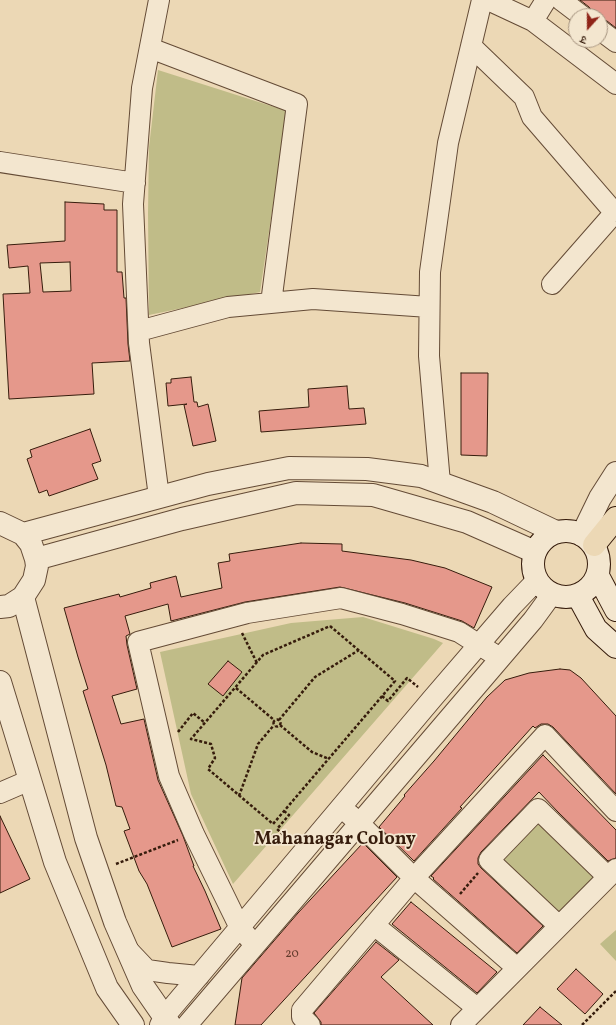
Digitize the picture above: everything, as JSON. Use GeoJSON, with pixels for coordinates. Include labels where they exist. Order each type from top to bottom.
{"type":"FeatureCollection","features":[{"type":"Feature","properties":{"kind":"main road"},"geometry":{"type":"LineString","coordinates":[[588,540],[614,520]]}},
{"type":"Feature","properties":{"kind":"street"},"geometry":{"type":"LineString","coordinates":[[159,0],[142,88],[133,204],[139,332],[159,497]]}},
{"type":"Feature","properties":{"kind":"street"},"geometry":{"type":"LineString","coordinates":[[440,483],[428,356],[430,272],[448,143],[482,0]]}},
{"type":"Feature","properties":{"kind":"street"},"geometry":{"type":"LineString","coordinates":[[488,0],[533,22],[616,84]]}},
{"type":"Feature","properties":{"kind":"street"},"geometry":{"type":"LineString","coordinates":[[533,22],[546,0]]}},
{"type":"Feature","properties":{"kind":"street"},"geometry":{"type":"LineString","coordinates":[[561,0],[572,8]]}},
{"type":"Feature","properties":{"kind":"street"},"geometry":{"type":"LineString","coordinates":[[471,46],[524,98],[532,117],[615,212],[552,284]]}},
{"type":"Feature","properties":{"kind":"street"},"geometry":{"type":"LineString","coordinates":[[150,48],[297,104],[271,303]]}},
{"type":"Feature","properties":{"kind":"street"},"geometry":{"type":"LineString","coordinates":[[0,162],[135,183]]}},
{"type":"Feature","properties":{"kind":"street"},"geometry":{"type":"LineString","coordinates":[[139,332],[228,307],[313,299],[429,307]]}},
{"type":"Feature","properties":{"kind":"street"},"geometry":{"type":"LineString","coordinates":[[23,534],[208,484],[289,468],[367,469],[421,476],[493,502],[556,532]]}},
{"type":"Feature","properties":{"kind":"street"},"geometry":{"type":"LineString","coordinates":[[588,540],[600,498],[616,473]]}},
{"type":"Feature","properties":{"kind":"street"},"geometry":{"type":"LineString","coordinates":[[36,559],[182,519],[296,493],[373,495],[467,522],[535,552]]}},
{"type":"Feature","properties":{"kind":"street"},"geometry":{"type":"LineString","coordinates":[[0,522],[23,534],[31,544],[37,566],[34,580],[23,597],[9,606],[0,607]]}},
{"type":"Feature","properties":{"kind":"street"},"geometry":{"type":"LineString","coordinates":[[569,531],[588,540],[599,556],[600,566],[598,576],[594,584],[587,591],[578,596],[561,598],[544,587],[534,571],[533,561],[535,552],[540,543],[556,532],[569,531]]}},
{"type":"Feature","properties":{"kind":"street"},"geometry":{"type":"LineString","coordinates":[[598,576],[616,610]]}},
{"type":"Feature","properties":{"kind":"street"},"geometry":{"type":"LineString","coordinates":[[23,597],[86,838],[115,922],[143,986],[165,1022],[199,976],[512,606],[544,587]]}},
{"type":"Feature","properties":{"kind":"street"},"geometry":{"type":"LineString","coordinates":[[187,1025],[533,620],[544,587]]}},
{"type":"Feature","properties":{"kind":"street"},"geometry":{"type":"LineString","coordinates":[[578,596],[596,629],[616,647]]}},
{"type":"Feature","properties":{"kind":"street"},"geometry":{"type":"LineString","coordinates":[[255,945],[240,928],[194,834],[168,776],[138,642],[247,613],[341,598],[402,614],[459,632],[500,658]]}},
{"type":"Feature","properties":{"kind":"street"},"geometry":{"type":"LineString","coordinates":[[0,682],[55,862],[107,988],[133,1025]]}},
{"type":"Feature","properties":{"kind":"street"},"geometry":{"type":"LineString","coordinates":[[310,1025],[302,1017],[302,1010],[414,878],[545,735],[616,811]]}},
{"type":"Feature","properties":{"kind":"street"},"geometry":{"type":"LineString","coordinates":[[0,793],[30,780]]}},
{"type":"Feature","properties":{"kind":"street"},"geometry":{"type":"LineString","coordinates":[[341,808],[359,823],[414,878],[517,968]]}},
{"type":"Feature","properties":{"kind":"street"},"geometry":{"type":"LineString","coordinates":[[461,1025],[612,873],[538,809],[489,860],[559,926]]}},
{"type":"Feature","properties":{"kind":"street"},"geometry":{"type":"LineString","coordinates":[[374,925],[477,1008]]}},
{"type":"Feature","properties":{"kind":"street"},"geometry":{"type":"LineString","coordinates":[[127,948],[147,970],[199,976]]}},
{"type":"Feature","properties":{"kind":"street"},"geometry":{"type":"LineString","coordinates":[[204,1025],[205,1016],[220,985]]}},
{"type":"Feature","properties":{"kind":"path"},"geometry":{"type":"LineString","coordinates":[[330,626],[359,650],[395,681],[273,824],[208,769],[216,758],[211,744],[191,740],[263,655],[330,626]]}},
{"type":"Feature","properties":{"kind":"path"},"geometry":{"type":"LineString","coordinates":[[239,627],[257,663]]}},
{"type":"Feature","properties":{"kind":"path"},"geometry":{"type":"LineString","coordinates":[[279,720],[315,677],[359,650]]}},
{"type":"Feature","properties":{"kind":"path"},"geometry":{"type":"LineString","coordinates":[[382,696],[388,700],[407,678]]}},
{"type":"Feature","properties":{"kind":"path"},"geometry":{"type":"LineString","coordinates":[[236,688],[274,720],[279,720]]}},
{"type":"Feature","properties":{"kind":"path"},"geometry":{"type":"LineString","coordinates":[[193,713],[205,723]]}},
{"type":"Feature","properties":{"kind":"path"},"geometry":{"type":"LineString","coordinates":[[239,796],[258,744],[274,725],[274,720]]}},
{"type":"Feature","properties":{"kind":"path"},"geometry":{"type":"LineString","coordinates":[[279,720],[280,725],[312,752],[329,758]]}},
{"type":"Feature","properties":{"kind":"path"},"geometry":{"type":"LineString","coordinates":[[274,725],[280,725]]}},
{"type":"Feature","properties":{"kind":"path"},"geometry":{"type":"LineString","coordinates":[[277,829],[289,815],[284,811]]}},
{"type":"Feature","properties":{"kind":"path"},"geometry":{"type":"LineString","coordinates":[[98,871],[194,834]]}},
{"type":"Feature","properties":{"kind":"path"},"geometry":{"type":"LineString","coordinates":[[448,908],[489,860]]}},
{"type":"Feature","properties":{"kind":"path"},"geometry":{"type":"LineString","coordinates":[[582,1025],[616,991]]}},
{"type":"Feature","properties":{"kind":"shaded area"},"geometry":{"type":"Polygon","coordinates":[[[158,70],[287,111],[260,292],[149,315],[149,147],[158,70]]]}},
{"type":"Feature","properties":{"kind":"shaded area"},"geometry":{"type":"Polygon","coordinates":[[[363,617],[443,643],[233,884],[191,794],[160,652],[291,623],[363,617]]]}},
{"type":"Feature","properties":{"kind":"shaded area"},"geometry":{"type":"Polygon","coordinates":[[[539,814],[599,872],[555,918],[495,859],[539,814]]]}},
{"type":"Feature","properties":{"kind":"shaded area"},"geometry":{"type":"Polygon","coordinates":[[[616,930],[616,961],[600,944],[616,930]]]}},
{"type":"Feature","properties":{"kind":"building"},"geometry":{"type":"Polygon","coordinates":[[[580,0],[616,0],[616,28],[608,22],[608,8],[589,7],[580,0]]]}},
{"type":"Feature","properties":{"kind":"building"},"geometry":{"type":"Polygon","coordinates":[[[65,202],[104,204],[104,210],[117,210],[117,272],[122,272],[124,298],[126,298],[130,361],[92,363],[94,394],[9,399],[3,294],[30,293],[28,266],[9,268],[7,245],[65,241],[65,202]],[[70,262],[40,263],[43,292],[71,291],[70,262]]]}},
{"type":"Feature","properties":{"kind":"building"},"geometry":{"type":"Polygon","coordinates":[[[461,373],[488,373],[487,456],[461,455],[461,373]]]}},
{"type":"Feature","properties":{"kind":"building"},"geometry":{"type":"Polygon","coordinates":[[[191,377],[194,402],[197,402],[198,407],[208,404],[216,441],[193,446],[184,405],[187,404],[168,406],[166,383],[171,383],[171,379],[191,377]]]}},
{"type":"Feature","properties":{"kind":"building"},"geometry":{"type":"Polygon","coordinates":[[[347,386],[349,409],[364,408],[366,424],[261,432],[259,411],[309,407],[308,389],[347,386]]]}},
{"type":"Feature","properties":{"kind":"building"},"geometry":{"type":"Polygon","coordinates":[[[90,429],[101,461],[92,464],[98,479],[49,496],[47,490],[39,493],[27,459],[32,457],[30,450],[90,429]]]}},
{"type":"Feature","properties":{"kind":"building"},"geometry":{"type":"Polygon","coordinates":[[[301,543],[342,544],[342,551],[411,560],[445,568],[492,587],[474,628],[462,621],[405,603],[340,587],[245,602],[171,621],[168,604],[125,616],[130,634],[126,636],[127,645],[137,689],[112,696],[121,724],[144,719],[158,780],[183,836],[193,866],[221,929],[172,947],[147,884],[139,871],[124,831],[130,829],[122,807],[116,806],[106,765],[83,691],[88,689],[64,608],[119,594],[120,597],[151,588],[150,583],[176,576],[181,597],[222,588],[218,563],[230,561],[229,554],[301,543]]]}},
{"type":"Feature","properties":{"kind":"building"},"geometry":{"type":"Polygon","coordinates":[[[228,661],[242,672],[223,696],[208,684],[228,661]]]}},
{"type":"Feature","properties":{"kind":"building"},"geometry":{"type":"Polygon","coordinates":[[[560,669],[570,670],[581,678],[616,716],[616,794],[553,727],[548,724],[541,724],[535,728],[533,726],[460,807],[462,808],[414,861],[379,827],[405,796],[404,795],[487,697],[505,680],[529,673],[560,669]]]}},
{"type":"Feature","properties":{"kind":"building"},"geometry":{"type":"Polygon","coordinates":[[[543,755],[616,830],[616,858],[608,861],[539,792],[481,852],[478,858],[478,864],[481,868],[543,926],[517,953],[431,876],[543,755]]]}},
{"type":"Feature","properties":{"kind":"building"},"geometry":{"type":"Polygon","coordinates":[[[0,816],[30,879],[0,893],[0,816]]]}},
{"type":"Feature","properties":{"kind":"building"},"geometry":{"type":"Polygon","coordinates":[[[362,844],[365,845],[397,877],[261,1025],[235,1025],[242,978],[298,913],[362,844]]]}},
{"type":"Feature","properties":{"kind":"building"},"geometry":{"type":"Polygon","coordinates":[[[411,902],[497,972],[477,993],[392,924],[411,902]]]}},
{"type":"Feature","properties":{"kind":"building"},"geometry":{"type":"Polygon","coordinates":[[[376,942],[399,960],[381,977],[433,1025],[321,1025],[321,1022],[314,1013],[376,942]]]}},
{"type":"Feature","properties":{"kind":"building"},"geometry":{"type":"Polygon","coordinates":[[[576,969],[603,994],[585,1014],[557,989],[576,969]]]}},
{"type":"Feature","properties":{"kind":"building"},"geometry":{"type":"Polygon","coordinates":[[[540,1007],[562,1025],[523,1025],[540,1007]]]}},
{"type":"Feature","properties":{"kind":"district","name":"Mahanagar Colony"},"geometry":{"type":"Point","coordinates":[335,841]}}]}
